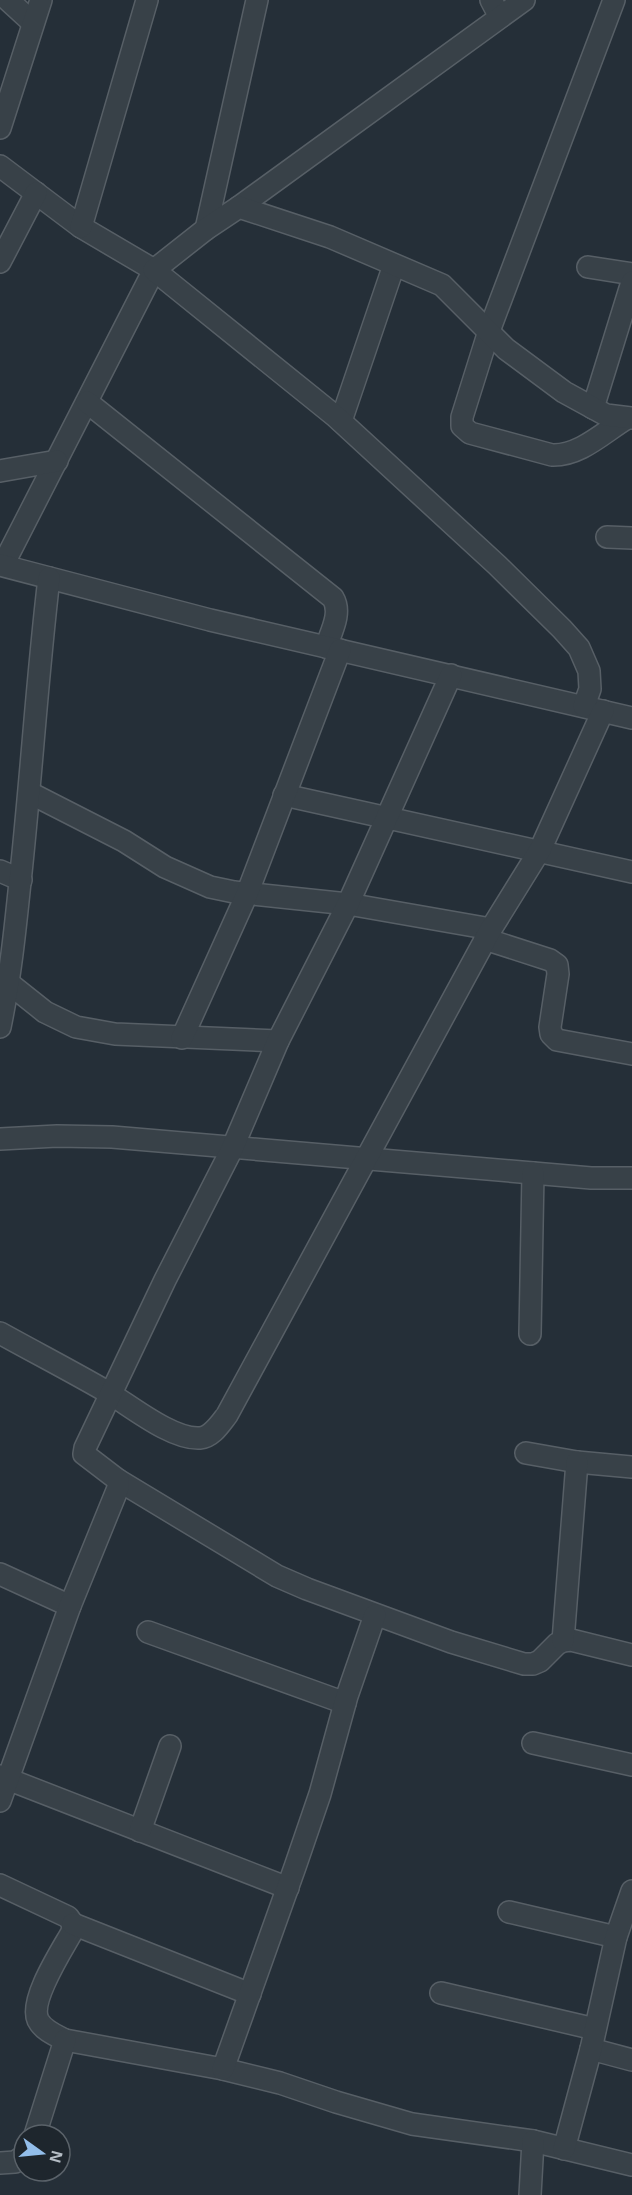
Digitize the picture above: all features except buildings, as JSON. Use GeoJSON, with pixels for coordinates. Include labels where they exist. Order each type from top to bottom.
{"type":"FeatureCollection","features":[{"type":"Feature","properties":{"kind":"street"},"geometry":{"type":"LineString","coordinates":[[8,0],[33,23]]}},
{"type":"Feature","properties":{"kind":"street"},"geometry":{"type":"LineString","coordinates":[[0,128],[41,0]]}},
{"type":"Feature","properties":{"kind":"street"},"geometry":{"type":"LineString","coordinates":[[81,227],[147,0]]}},
{"type":"Feature","properties":{"kind":"street"},"geometry":{"type":"LineString","coordinates":[[206,229],[258,0]]}},
{"type":"Feature","properties":{"kind":"street"},"geometry":{"type":"LineString","coordinates":[[524,0],[496,9],[154,270],[2,565],[210,621],[632,718]]}},
{"type":"Feature","properties":{"kind":"street"},"geometry":{"type":"LineString","coordinates":[[614,0],[489,331],[462,417],[462,426],[470,433],[552,455],[564,455],[584,446],[629,418]]}},
{"type":"Feature","properties":{"kind":"street"},"geometry":{"type":"LineString","coordinates":[[0,165],[81,227],[154,270],[341,422],[497,565],[579,648],[588,671],[594,708],[540,850],[488,934],[227,1415],[217,1428],[207,1436],[199,1438],[185,1436],[169,1429],[0,1332]]}},
{"type":"Feature","properties":{"kind":"street"},"geometry":{"type":"LineString","coordinates":[[0,262],[36,193]]}},
{"type":"Feature","properties":{"kind":"street"},"geometry":{"type":"LineString","coordinates":[[239,207],[330,237],[442,285],[506,349],[564,392],[606,415],[629,418]]}},
{"type":"Feature","properties":{"kind":"street"},"geometry":{"type":"LineString","coordinates":[[341,422],[394,264]]}},
{"type":"Feature","properties":{"kind":"street"},"geometry":{"type":"LineString","coordinates":[[588,267],[632,274]]}},
{"type":"Feature","properties":{"kind":"street"},"geometry":{"type":"LineString","coordinates":[[593,408],[632,282]]}},
{"type":"Feature","properties":{"kind":"street"},"geometry":{"type":"LineString","coordinates":[[87,402],[333,598],[337,605],[333,649],[284,795],[247,894],[182,1038]]}},
{"type":"Feature","properties":{"kind":"street"},"geometry":{"type":"LineString","coordinates":[[0,471],[57,461]]}},
{"type":"Feature","properties":{"kind":"street"},"geometry":{"type":"LineString","coordinates":[[607,537],[632,538]]}},
{"type":"Feature","properties":{"kind":"street"},"geometry":{"type":"LineString","coordinates":[[0,1027],[21,880],[49,578]]}},
{"type":"Feature","properties":{"kind":"street"},"geometry":{"type":"LineString","coordinates":[[451,675],[348,904],[278,1041],[232,1149],[110,1394],[84,1454],[118,1479],[277,1576],[375,1615],[450,1642],[524,1664],[540,1662],[558,1644],[571,1640],[632,1655]]}},
{"type":"Feature","properties":{"kind":"street"},"geometry":{"type":"LineString","coordinates":[[30,793],[107,831],[186,878],[210,887],[247,894],[348,904],[488,934],[550,960],[557,965],[558,974],[550,1027],[551,1034],[557,1040],[632,1054]]}},
{"type":"Feature","properties":{"kind":"street"},"geometry":{"type":"LineString","coordinates":[[284,795],[632,872]]}},
{"type":"Feature","properties":{"kind":"street"},"geometry":{"type":"LineString","coordinates":[[0,871],[21,880]]}},
{"type":"Feature","properties":{"kind":"street"},"geometry":{"type":"LineString","coordinates":[[5,980],[45,1012],[76,1027],[115,1034],[278,1041]]}},
{"type":"Feature","properties":{"kind":"street"},"geometry":{"type":"LineString","coordinates":[[0,1139],[57,1136],[111,1137],[591,1178],[632,1178]]}},
{"type":"Feature","properties":{"kind":"street"},"geometry":{"type":"LineString","coordinates":[[530,1334],[533,1173]]}},
{"type":"Feature","properties":{"kind":"street"},"geometry":{"type":"LineString","coordinates":[[526,1453],[577,1462],[632,1467]]}},
{"type":"Feature","properties":{"kind":"street"},"geometry":{"type":"LineString","coordinates":[[563,1641],[577,1462]]}},
{"type":"Feature","properties":{"kind":"street"},"geometry":{"type":"LineString","coordinates":[[0,1801],[4,1778],[118,1488],[118,1479]]}},
{"type":"Feature","properties":{"kind":"street"},"geometry":{"type":"LineString","coordinates":[[0,1574],[70,1606]]}},
{"type":"Feature","properties":{"kind":"street"},"geometry":{"type":"LineString","coordinates":[[223,2069],[320,1794],[345,1703],[375,1615]]}},
{"type":"Feature","properties":{"kind":"street"},"geometry":{"type":"LineString","coordinates":[[148,1632],[345,1703]]}},
{"type":"Feature","properties":{"kind":"street"},"geometry":{"type":"LineString","coordinates":[[533,1743],[632,1765]]}},
{"type":"Feature","properties":{"kind":"street"},"geometry":{"type":"LineString","coordinates":[[140,1831],[170,1746]]}},
{"type":"Feature","properties":{"kind":"street"},"geometry":{"type":"LineString","coordinates":[[4,1778],[288,1888]]}},
{"type":"Feature","properties":{"kind":"street"},"geometry":{"type":"LineString","coordinates":[[0,1886],[68,1917],[73,1924],[250,1994]]}},
{"type":"Feature","properties":{"kind":"street"},"geometry":{"type":"LineString","coordinates":[[564,2149],[620,1949],[632,1891]]}},
{"type":"Feature","properties":{"kind":"street"},"geometry":{"type":"LineString","coordinates":[[509,1912],[620,1949]]}},
{"type":"Feature","properties":{"kind":"street"},"geometry":{"type":"LineString","coordinates":[[73,1924],[72,1932],[40,1992],[36,2013],[46,2030],[64,2040],[223,2069],[280,2083],[412,2124],[533,2141],[632,2165]]}},
{"type":"Feature","properties":{"kind":"street"},"geometry":{"type":"LineString","coordinates":[[441,1994],[593,2039],[632,2060]]}},
{"type":"Feature","properties":{"kind":"street"},"geometry":{"type":"LineString","coordinates":[[39,2123],[64,2040]]}},
{"type":"Feature","properties":{"kind":"street"},"geometry":{"type":"LineString","coordinates":[[530,2195],[533,2141]]}}]}
